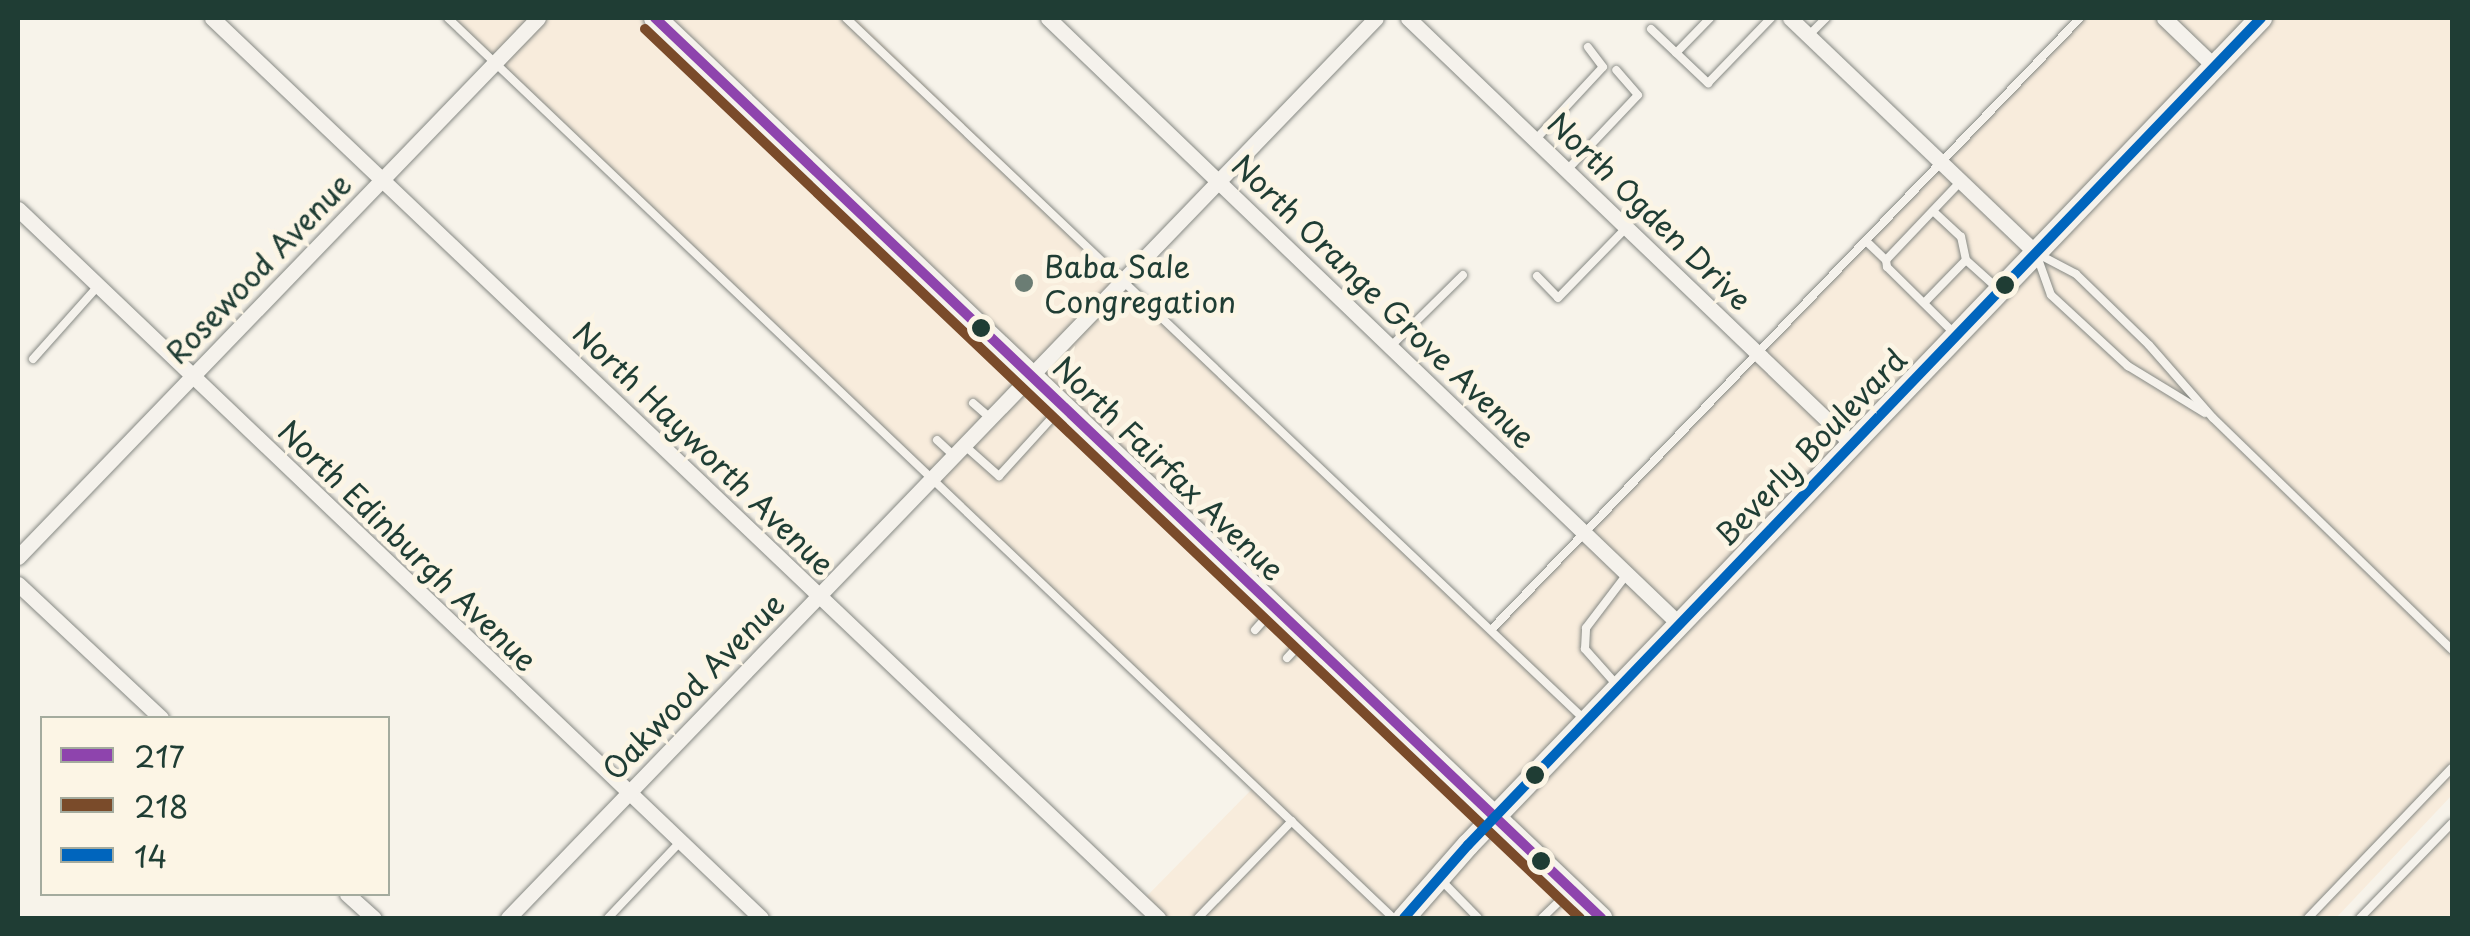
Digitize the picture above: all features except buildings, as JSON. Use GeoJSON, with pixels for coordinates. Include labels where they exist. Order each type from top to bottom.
{"type":"FeatureCollection","features":[{"type":"Feature","properties":{"kind":"main road","name":"North Fairfax Avenue"},"geometry":{"type":"LineString","coordinates":[[655,18],[1304,640],[1601,918]]}},
{"type":"Feature","properties":{"kind":"main road","name":"Beverly Boulevard"},"geometry":{"type":"LineString","coordinates":[[1404,918],[1495,817],[2261,18]]}},
{"type":"Feature","properties":{"kind":"street","name":"North Hayworth Avenue"},"geometry":{"type":"LineString","coordinates":[[212,18],[1158,918]]}},
{"type":"Feature","properties":{"kind":"street","name":"Rosewood Avenue"},"geometry":{"type":"LineString","coordinates":[[18,557],[538,18]]}},
{"type":"Feature","properties":{"kind":"street","name":"North Orange Grove Avenue"},"geometry":{"type":"LineString","coordinates":[[1048,18],[1587,532],[1680,626]]}},
{"type":"Feature","properties":{"kind":"street","name":"Oakwood Avenue"},"geometry":{"type":"LineString","coordinates":[[508,918],[1376,18]]}},
{"type":"Feature","properties":{"kind":"street","name":"North Ogden Drive"},"geometry":{"type":"LineString","coordinates":[[1408,18],[1854,445]]}},
{"type":"Feature","properties":{"kind":"street"},"geometry":{"type":"LineString","coordinates":[[1790,18],[2036,252]]}},
{"type":"Feature","properties":{"kind":"street"},"geometry":{"type":"LineString","coordinates":[[2164,18],[2214,66]]}},
{"type":"Feature","properties":{"kind":"street","name":"North Edinburgh Avenue"},"geometry":{"type":"LineString","coordinates":[[18,209],[627,794],[762,918]]}},
{"type":"Feature","properties":{"kind":"street"},"geometry":{"type":"LineString","coordinates":[[18,584],[159,716]]}},
{"type":"Feature","properties":{"kind":"street"},"geometry":{"type":"LineString","coordinates":[[349,896],[374,918]]}},
{"type":"Feature","properties":{"kind":"lane"},"geometry":{"type":"LineString","coordinates":[[448,18],[1393,918]]}},
{"type":"Feature","properties":{"kind":"lane"},"geometry":{"type":"LineString","coordinates":[[846,18],[1587,721]]}},
{"type":"Feature","properties":{"kind":"lane"},"geometry":{"type":"LineString","coordinates":[[1676,53],[1710,18]]}},
{"type":"Feature","properties":{"kind":"lane"},"geometry":{"type":"LineString","coordinates":[[1651,29],[1708,83],[1771,18]]}},
{"type":"Feature","properties":{"kind":"lane"},"geometry":{"type":"LineString","coordinates":[[1809,35],[1826,18]]}},
{"type":"Feature","properties":{"kind":"lane"},"geometry":{"type":"LineString","coordinates":[[1491,630],[2080,18]]}},
{"type":"Feature","properties":{"kind":"lane"},"geometry":{"type":"LineString","coordinates":[[1536,139],[1603,67],[1588,47]]}},
{"type":"Feature","properties":{"kind":"lane"},"geometry":{"type":"LineString","coordinates":[[1568,170],[1638,95],[1616,70]]}},
{"type":"Feature","properties":{"kind":"lane"},"geometry":{"type":"LineString","coordinates":[[1886,260],[1961,181]]}},
{"type":"Feature","properties":{"kind":"lane"},"geometry":{"type":"LineString","coordinates":[[1933,211],[1961,237],[1966,260],[2000,291]]}},
{"type":"Feature","properties":{"kind":"lane"},"geometry":{"type":"LineString","coordinates":[[1537,276],[1558,298],[1628,227]]}},
{"type":"Feature","properties":{"kind":"lane"},"geometry":{"type":"LineString","coordinates":[[1866,241],[1957,336]]}},
{"type":"Feature","properties":{"kind":"lane"},"geometry":{"type":"LineString","coordinates":[[2036,252],[2050,295],[2128,366],[2213,418]]}},
{"type":"Feature","properties":{"kind":"lane"},"geometry":{"type":"LineString","coordinates":[[2036,252],[2076,274],[2149,345],[2213,418],[2452,650]]}},
{"type":"Feature","properties":{"kind":"lane"},"geometry":{"type":"LineString","coordinates":[[1924,303],[1966,260]]}},
{"type":"Feature","properties":{"kind":"lane"},"geometry":{"type":"LineString","coordinates":[[1392,346],[1463,275]]}},
{"type":"Feature","properties":{"kind":"lane"},"geometry":{"type":"LineString","coordinates":[[33,358],[98,286]]}},
{"type":"Feature","properties":{"kind":"lane"},"geometry":{"type":"LineString","coordinates":[[973,403],[988,416]]}},
{"type":"Feature","properties":{"kind":"lane"},"geometry":{"type":"LineString","coordinates":[[937,440],[999,476],[1062,407]]}},
{"type":"Feature","properties":{"kind":"lane"},"geometry":{"type":"LineString","coordinates":[[1619,688],[1585,649],[1586,628],[1628,573]]}},
{"type":"Feature","properties":{"kind":"lane"},"geometry":{"type":"LineString","coordinates":[[1255,630],[1273,610]]}},
{"type":"Feature","properties":{"kind":"lane"},"geometry":{"type":"LineString","coordinates":[[1287,658],[1304,640]]}},
{"type":"Feature","properties":{"kind":"lane"},"geometry":{"type":"LineString","coordinates":[[2308,918],[2452,768]]}},
{"type":"Feature","properties":{"kind":"lane"},"geometry":{"type":"LineString","coordinates":[[1198,918],[1292,821]]}},
{"type":"Feature","properties":{"kind":"lane"},"geometry":{"type":"LineString","coordinates":[[2360,918],[2452,823]]}},
{"type":"Feature","properties":{"kind":"lane"},"geometry":{"type":"LineString","coordinates":[[608,918],[680,842]]}},
{"type":"Feature","properties":{"kind":"lane"},"geometry":{"type":"LineString","coordinates":[[1439,878],[1478,918]]}},
{"type":"Feature","properties":{"kind":"lane"},"geometry":{"type":"LineString","coordinates":[[1542,918],[1571,890]]}},
{"type":"Feature","properties":{"kind":"shaded area"},"geometry":{"type":"Polygon","coordinates":[[[445,18],[856,18],[1491,632],[2077,18],[2452,18],[2452,795],[2336,918],[1163,918],[1143,900],[1252,789],[445,18]]]}},
{"type":"Feature","properties":{"kind":"shaded area"},"geometry":{"type":"Polygon","coordinates":[[[2452,823],[2452,918],[2360,918],[2452,823]]]}},
{"type":"Feature","properties":{"kind":"transit line","name":"217"},"geometry":{"type":"LineString","coordinates":[[655,18],[1601,918]]}},
{"type":"Feature","properties":{"kind":"transit line","name":"14"},"geometry":{"type":"LineString","coordinates":[[1404,918],[1468,845],[2261,18]]}},
{"type":"Feature","properties":{"kind":"transit line","name":"218"},"geometry":{"type":"LineString","coordinates":[[645,29],[1580,918]]}},
{"type":"Feature","properties":{"kind":"place","name":"Baba Sale Congregation"},"geometry":{"type":"Point","coordinates":[1024,283]}}]}
